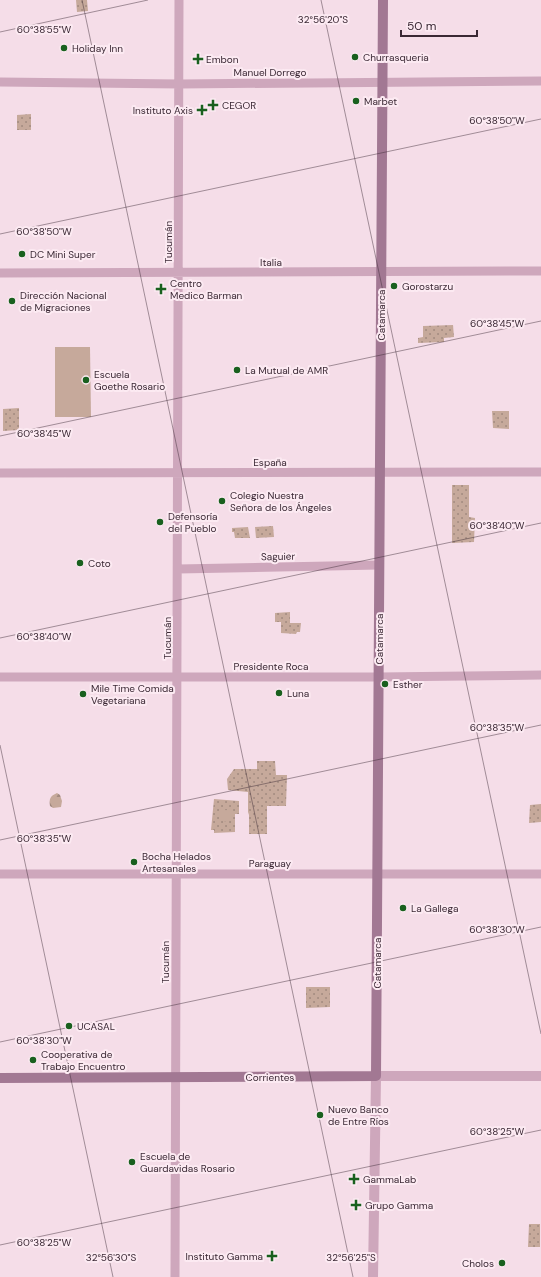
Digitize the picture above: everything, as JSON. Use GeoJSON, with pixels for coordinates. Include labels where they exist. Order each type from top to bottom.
{"type":"FeatureCollection","features":[{"type":"Feature","properties":{"kind":"main road","name":"Catamarca"},"geometry":{"type":"LineString","coordinates":[[376,1076],[383,0]]}},
{"type":"Feature","properties":{"kind":"main road","name":"Corrientes"},"geometry":{"type":"LineString","coordinates":[[0,1078],[376,1076]]}},
{"type":"Feature","properties":{"kind":"street","name":"Tucumán"},"geometry":{"type":"LineString","coordinates":[[175,1277],[180,84],[179,0]]}},
{"type":"Feature","properties":{"kind":"street","name":"Manuel Dorrego"},"geometry":{"type":"LineString","coordinates":[[0,82],[180,84],[541,81]]}},
{"type":"Feature","properties":{"kind":"street","name":"Italia"},"geometry":{"type":"LineString","coordinates":[[0,273],[381,273],[541,271]]}},
{"type":"Feature","properties":{"kind":"street","name":"España"},"geometry":{"type":"LineString","coordinates":[[0,473],[541,472]]}},
{"type":"Feature","properties":{"kind":"street","name":"Saguier"},"geometry":{"type":"LineString","coordinates":[[178,569],[379,565]]}},
{"type":"Feature","properties":{"kind":"street","name":"Presidente Roca"},"geometry":{"type":"LineString","coordinates":[[0,677],[379,677],[541,675]]}},
{"type":"Feature","properties":{"kind":"street","name":"Paraguay"},"geometry":{"type":"LineString","coordinates":[[0,874],[541,874]]}},
{"type":"Feature","properties":{"kind":"street","name":"Corrientes"},"geometry":{"type":"LineString","coordinates":[[376,1076],[541,1076]]}},
{"type":"Feature","properties":{"kind":"street","name":"Catamarca"},"geometry":{"type":"LineString","coordinates":[[373,1277],[376,1076]]}},
{"type":"Feature","properties":{"kind":"green space"},"geometry":{"type":"Polygon","coordinates":[[[76,0],[87,0],[88,11],[77,12],[76,0]]]}},
{"type":"Feature","properties":{"kind":"green space"},"geometry":{"type":"Polygon","coordinates":[[[31,114],[31,130],[17,130],[17,115],[31,114]]]}},
{"type":"Feature","properties":{"kind":"green space"},"geometry":{"type":"Polygon","coordinates":[[[453,325],[454,337],[444,338],[444,342],[418,343],[418,338],[423,337],[423,326],[453,325]]]}},
{"type":"Feature","properties":{"kind":"green space"},"geometry":{"type":"Polygon","coordinates":[[[55,347],[90,347],[91,417],[55,417],[55,347]]]}},
{"type":"Feature","properties":{"kind":"green space"},"geometry":{"type":"Polygon","coordinates":[[[19,408],[19,430],[3,431],[3,409],[19,408]]]}},
{"type":"Feature","properties":{"kind":"green space"},"geometry":{"type":"Polygon","coordinates":[[[492,411],[509,411],[509,429],[493,428],[492,411]]]}},
{"type":"Feature","properties":{"kind":"green space"},"geometry":{"type":"Polygon","coordinates":[[[452,485],[469,485],[469,517],[475,518],[474,542],[452,543],[452,485]]]}},
{"type":"Feature","properties":{"kind":"green space"},"geometry":{"type":"Polygon","coordinates":[[[273,526],[274,537],[256,538],[255,527],[273,526]]]}},
{"type":"Feature","properties":{"kind":"green space"},"geometry":{"type":"Polygon","coordinates":[[[248,527],[250,538],[235,538],[232,528],[248,527]]]}},
{"type":"Feature","properties":{"kind":"green space"},"geometry":{"type":"Polygon","coordinates":[[[290,612],[290,623],[301,623],[300,632],[297,632],[296,634],[281,633],[281,622],[275,622],[275,613],[290,612]]]}},
{"type":"Feature","properties":{"kind":"green space"},"geometry":{"type":"Polygon","coordinates":[[[257,761],[275,761],[276,775],[287,775],[286,806],[267,806],[267,834],[249,834],[248,792],[228,790],[227,779],[234,769],[257,769],[257,761]]]}},
{"type":"Feature","properties":{"kind":"green space"},"geometry":{"type":"Polygon","coordinates":[[[57,793],[60,795],[62,801],[61,807],[53,808],[50,806],[50,800],[53,795],[57,793]]]}},
{"type":"Feature","properties":{"kind":"green space"},"geometry":{"type":"Polygon","coordinates":[[[214,799],[239,801],[239,814],[235,814],[235,832],[214,833],[214,830],[211,830],[214,799]]]}},
{"type":"Feature","properties":{"kind":"green space"},"geometry":{"type":"Polygon","coordinates":[[[541,804],[541,822],[529,823],[530,805],[541,804]]]}},
{"type":"Feature","properties":{"kind":"green space"},"geometry":{"type":"Polygon","coordinates":[[[228,810],[231,811],[231,821],[224,822],[221,821],[220,814],[221,811],[228,810]]]}},
{"type":"Feature","properties":{"kind":"green space"},"geometry":{"type":"Polygon","coordinates":[[[306,987],[330,987],[330,1007],[306,1008],[306,987]]]}},
{"type":"Feature","properties":{"kind":"green space"},"geometry":{"type":"Polygon","coordinates":[[[529,1224],[540,1224],[540,1247],[528,1247],[529,1224]]]}},
{"type":"Feature","properties":{"kind":"place","name":"Holiday Inn"},"geometry":{"type":"Point","coordinates":[64,48]}},
{"type":"Feature","properties":{"kind":"place","name":"Churrasqueria"},"geometry":{"type":"Point","coordinates":[355,57]}},
{"type":"Feature","properties":{"kind":"place","name":"Embon"},"geometry":{"type":"Point","coordinates":[198,59]}},
{"type":"Feature","properties":{"kind":"place","name":"Marbet"},"geometry":{"type":"Point","coordinates":[356,101]}},
{"type":"Feature","properties":{"kind":"place","name":"CEGOR"},"geometry":{"type":"Point","coordinates":[213,105]}},
{"type":"Feature","properties":{"kind":"place","name":"Instituto Axis"},"geometry":{"type":"Point","coordinates":[202,110]}},
{"type":"Feature","properties":{"kind":"place","name":"DC Mini Super"},"geometry":{"type":"Point","coordinates":[22,254]}},
{"type":"Feature","properties":{"kind":"place","name":"Gorostarzu"},"geometry":{"type":"Point","coordinates":[394,286]}},
{"type":"Feature","properties":{"kind":"place","name":"Centro Medico Barman"},"geometry":{"type":"Point","coordinates":[161,289]}},
{"type":"Feature","properties":{"kind":"place","name":"Dirección Nacional de Migraciones"},"geometry":{"type":"Point","coordinates":[12,301]}},
{"type":"Feature","properties":{"kind":"place","name":"La Mutual de AMR"},"geometry":{"type":"Point","coordinates":[237,370]}},
{"type":"Feature","properties":{"kind":"place","name":"Escuela Goethe Rosario"},"geometry":{"type":"Point","coordinates":[86,380]}},
{"type":"Feature","properties":{"kind":"place","name":"Colegio Nuestra Señora de los Ángeles"},"geometry":{"type":"Point","coordinates":[222,501]}},
{"type":"Feature","properties":{"kind":"place","name":"Defensoría del Pueblo"},"geometry":{"type":"Point","coordinates":[160,522]}},
{"type":"Feature","properties":{"kind":"place","name":"Coto"},"geometry":{"type":"Point","coordinates":[80,563]}},
{"type":"Feature","properties":{"kind":"place","name":"Esther"},"geometry":{"type":"Point","coordinates":[385,684]}},
{"type":"Feature","properties":{"kind":"place","name":"Luna"},"geometry":{"type":"Point","coordinates":[279,693]}},
{"type":"Feature","properties":{"kind":"place","name":"Mile Time Comida Vegetariana"},"geometry":{"type":"Point","coordinates":[83,694]}},
{"type":"Feature","properties":{"kind":"place","name":"Bocha Helados Artesanales"},"geometry":{"type":"Point","coordinates":[134,862]}},
{"type":"Feature","properties":{"kind":"place","name":"La Gallega"},"geometry":{"type":"Point","coordinates":[403,908]}},
{"type":"Feature","properties":{"kind":"place","name":"UCASAL"},"geometry":{"type":"Point","coordinates":[69,1026]}},
{"type":"Feature","properties":{"kind":"place","name":"Cooperativa de Trabajo Encuentro"},"geometry":{"type":"Point","coordinates":[33,1060]}},
{"type":"Feature","properties":{"kind":"place","name":"Nuevo Banco de Entre Ríos"},"geometry":{"type":"Point","coordinates":[320,1115]}},
{"type":"Feature","properties":{"kind":"place","name":"Escuela de Guardavidas Rosario"},"geometry":{"type":"Point","coordinates":[132,1162]}},
{"type":"Feature","properties":{"kind":"place","name":"GammaLab"},"geometry":{"type":"Point","coordinates":[354,1179]}},
{"type":"Feature","properties":{"kind":"place","name":"Grupo Gamma"},"geometry":{"type":"Point","coordinates":[356,1205]}},
{"type":"Feature","properties":{"kind":"place","name":"Instituto Gamma"},"geometry":{"type":"Point","coordinates":[272,1256]}},
{"type":"Feature","properties":{"kind":"place","name":"Cholos"},"geometry":{"type":"Point","coordinates":[502,1263]}}]}
